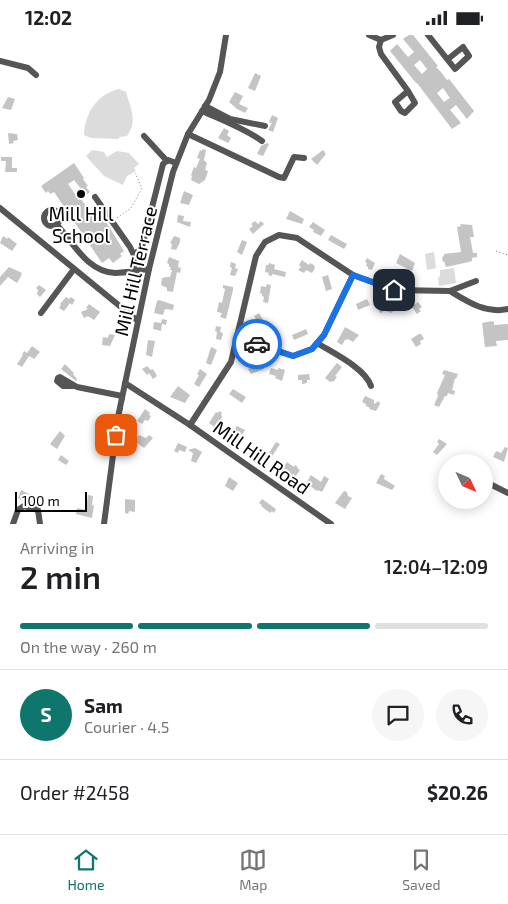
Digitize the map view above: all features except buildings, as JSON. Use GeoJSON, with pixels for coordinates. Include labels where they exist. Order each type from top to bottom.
{"type":"FeatureCollection","features":[{"type":"Feature","properties":{"kind":"street","name":"Mill Hill Terrace"},"geometry":{"type":"LineString","coordinates":[[104,524],[122,396],[149,269],[173,172],[188,134],[203,109],[220,72],[226,35]]}},
{"type":"Feature","properties":{"kind":"street"},"geometry":{"type":"LineString","coordinates":[[369,35],[381,40],[393,35]]}},
{"type":"Feature","properties":{"kind":"street"},"geometry":{"type":"LineString","coordinates":[[428,35],[448,59]]}},
{"type":"Feature","properties":{"kind":"street"},"geometry":{"type":"LineString","coordinates":[[381,40],[380,54],[408,91]]}},
{"type":"Feature","properties":{"kind":"street"},"geometry":{"type":"LineString","coordinates":[[0,61],[28,68],[36,75]]}},
{"type":"Feature","properties":{"kind":"street"},"geometry":{"type":"LineString","coordinates":[[203,109],[230,119],[265,126]]}},
{"type":"Feature","properties":{"kind":"street"},"geometry":{"type":"LineString","coordinates":[[203,109],[262,141]]}},
{"type":"Feature","properties":{"kind":"street"},"geometry":{"type":"LineString","coordinates":[[188,134],[279,177],[284,178],[294,157],[304,158]]}},
{"type":"Feature","properties":{"kind":"street"},"geometry":{"type":"LineString","coordinates":[[144,136],[167,161],[176,163]]}},
{"type":"Feature","properties":{"kind":"street"},"geometry":{"type":"LineString","coordinates":[[134,255],[142,247],[164,164],[167,161]]}},
{"type":"Feature","properties":{"kind":"street"},"geometry":{"type":"LineString","coordinates":[[95,197],[134,255],[134,270]]}},
{"type":"Feature","properties":{"kind":"street"},"geometry":{"type":"LineString","coordinates":[[0,209],[138,321]]}},
{"type":"Feature","properties":{"kind":"street"},"geometry":{"type":"LineString","coordinates":[[57,225],[92,265],[115,273],[149,269]]}},
{"type":"Feature","properties":{"kind":"street"},"geometry":{"type":"LineString","coordinates":[[190,425],[231,362],[256,257],[266,242],[279,235],[297,238],[353,275],[394,290],[450,291],[476,281]]}},
{"type":"Feature","properties":{"kind":"street"},"geometry":{"type":"LineString","coordinates":[[41,313],[74,269]]}},
{"type":"Feature","properties":{"kind":"street"},"geometry":{"type":"LineString","coordinates":[[238,338],[293,356],[312,349],[324,335],[353,275]]}},
{"type":"Feature","properties":{"kind":"street"},"geometry":{"type":"LineString","coordinates":[[450,291],[468,303],[488,310],[508,309]]}},
{"type":"Feature","properties":{"kind":"street"},"geometry":{"type":"LineString","coordinates":[[317,343],[359,370],[371,385]]}},
{"type":"Feature","properties":{"kind":"street","name":"Mill Hill Road"},"geometry":{"type":"LineString","coordinates":[[125,383],[190,425],[331,524]]}},
{"type":"Feature","properties":{"kind":"street"},"geometry":{"type":"LineString","coordinates":[[73,386],[122,396]]}},
{"type":"Feature","properties":{"kind":"street"},"geometry":{"type":"LineString","coordinates":[[493,486],[508,493]]}},
{"type":"Feature","properties":{"kind":"street"},"geometry":{"type":"LineString","coordinates":[[13,524],[18,510],[24,506],[38,510],[40,524]]}},
{"type":"Feature","properties":{"kind":"path"},"geometry":{"type":"LineString","coordinates":[[112,222],[130,208],[142,188],[135,173]]}},
{"type":"Feature","properties":{"kind":"path"},"geometry":{"type":"LineString","coordinates":[[496,251],[508,255]]}},
{"type":"Feature","properties":{"kind":"shaded area"},"geometry":{"type":"Polygon","coordinates":[[[119,89],[126,92],[133,115],[132,125],[127,136],[118,139],[91,138],[84,135],[87,119],[94,106],[104,95],[119,89]]]}},
{"type":"Feature","properties":{"kind":"shaded area"},"geometry":{"type":"Polygon","coordinates":[[[92,150],[104,152],[107,157],[117,151],[129,153],[139,164],[134,168],[136,171],[127,176],[123,185],[104,176],[86,156],[92,150]]]}},
{"type":"Feature","properties":{"kind":"shaded area"},"geometry":{"type":"Polygon","coordinates":[[[434,252],[436,268],[427,270],[425,254],[434,252]]]}},
{"type":"Feature","properties":{"kind":"shaded area"},"geometry":{"type":"Polygon","coordinates":[[[454,268],[456,283],[439,286],[440,270],[454,268]]]}},
{"type":"Feature","properties":{"kind":"way so far"},"geometry":{"type":"LineString","coordinates":[[116,435],[125,383],[190,425],[231,362],[238,338],[257,344]]}},
{"type":"Feature","properties":{"kind":"place","name":"Mill Hill School"},"geometry":{"type":"Point","coordinates":[81,194]}},
{"type":"Feature","properties":{"kind":"route"},"geometry":{"type":"LineString","coordinates":[[257,344],[293,356],[312,349],[324,335],[353,275],[394,290]]}}]}
